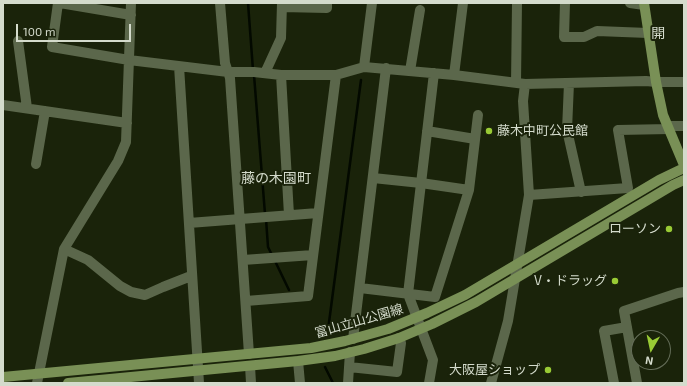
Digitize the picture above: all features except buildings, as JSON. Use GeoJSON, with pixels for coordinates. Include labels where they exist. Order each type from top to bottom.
{"type":"FeatureCollection","features":[{"type":"Feature","properties":{"kind":"main road"},"geometry":{"type":"LineString","coordinates":[[644,4],[656,82],[663,115],[684,165]]}},
{"type":"Feature","properties":{"kind":"main road","name":"富山立山公園線"},"geometry":{"type":"LineString","coordinates":[[3,377],[38,378],[198,359],[311,348],[354,339],[388,329],[417,318],[464,295],[659,180],[684,168]]}},
{"type":"Feature","properties":{"kind":"main road","name":"富山立山公園線"},"geometry":{"type":"LineString","coordinates":[[68,383],[298,361],[364,349],[400,338],[476,302],[673,185],[684,180]]}},
{"type":"Feature","properties":{"kind":"street"},"geometry":{"type":"LineString","coordinates":[[131,14],[59,3],[52,47],[129,60],[228,72],[282,75],[336,75],[364,67],[454,75],[521,84],[646,80],[656,82],[684,82]]}},
{"type":"Feature","properties":{"kind":"street"},"geometry":{"type":"LineString","coordinates":[[38,378],[64,249],[118,161],[126,142],[131,3]]}},
{"type":"Feature","properties":{"kind":"street"},"geometry":{"type":"LineString","coordinates":[[220,3],[226,63],[230,78],[249,354]]}},
{"type":"Feature","properties":{"kind":"street"},"geometry":{"type":"LineString","coordinates":[[265,73],[280,38],[282,5],[327,8],[327,3]]}},
{"type":"Feature","properties":{"kind":"street"},"geometry":{"type":"LineString","coordinates":[[364,67],[372,3]]}},
{"type":"Feature","properties":{"kind":"street"},"geometry":{"type":"LineString","coordinates":[[454,75],[463,3]]}},
{"type":"Feature","properties":{"kind":"street"},"geometry":{"type":"LineString","coordinates":[[491,383],[508,321],[529,195],[517,3]]}},
{"type":"Feature","properties":{"kind":"street"},"geometry":{"type":"LineString","coordinates":[[564,3],[564,37],[584,37],[597,31],[648,33]]}},
{"type":"Feature","properties":{"kind":"street"},"geometry":{"type":"LineString","coordinates":[[630,3],[644,4]]}},
{"type":"Feature","properties":{"kind":"street"},"geometry":{"type":"LineString","coordinates":[[410,71],[420,10]]}},
{"type":"Feature","properties":{"kind":"street"},"geometry":{"type":"LineString","coordinates":[[18,41],[27,108]]}},
{"type":"Feature","properties":{"kind":"street"},"geometry":{"type":"LineString","coordinates":[[179,66],[199,383]]}},
{"type":"Feature","properties":{"kind":"street"},"geometry":{"type":"LineString","coordinates":[[354,339],[386,68]]}},
{"type":"Feature","properties":{"kind":"street"},"geometry":{"type":"LineString","coordinates":[[429,383],[433,360],[408,294],[434,73]]}},
{"type":"Feature","properties":{"kind":"street"},"geometry":{"type":"LineString","coordinates":[[282,75],[289,215]]}},
{"type":"Feature","properties":{"kind":"street"},"geometry":{"type":"LineString","coordinates":[[246,301],[308,296],[336,75]]}},
{"type":"Feature","properties":{"kind":"street"},"geometry":{"type":"LineString","coordinates":[[569,83],[567,130],[581,192]]}},
{"type":"Feature","properties":{"kind":"street"},"geometry":{"type":"LineString","coordinates":[[3,104],[127,123]]}},
{"type":"Feature","properties":{"kind":"street"},"geometry":{"type":"LineString","coordinates":[[36,164],[45,111]]}},
{"type":"Feature","properties":{"kind":"street"},"geometry":{"type":"LineString","coordinates":[[360,288],[435,297],[469,190],[478,115]]}},
{"type":"Feature","properties":{"kind":"street"},"geometry":{"type":"LineString","coordinates":[[529,195],[628,188],[618,130],[684,126]]}},
{"type":"Feature","properties":{"kind":"street"},"geometry":{"type":"LineString","coordinates":[[428,131],[475,139]]}},
{"type":"Feature","properties":{"kind":"street"},"geometry":{"type":"LineString","coordinates":[[373,178],[469,190]]}},
{"type":"Feature","properties":{"kind":"street"},"geometry":{"type":"LineString","coordinates":[[188,223],[318,213]]}},
{"type":"Feature","properties":{"kind":"street"},"geometry":{"type":"LineString","coordinates":[[64,249],[88,260],[120,286],[131,292],[145,295],[192,276]]}},
{"type":"Feature","properties":{"kind":"street"},"geometry":{"type":"LineString","coordinates":[[243,260],[313,255]]}},
{"type":"Feature","properties":{"kind":"street"},"geometry":{"type":"LineString","coordinates":[[637,383],[624,311],[684,292]]}},
{"type":"Feature","properties":{"kind":"street"},"geometry":{"type":"LineString","coordinates":[[614,383],[604,331],[627,327]]}},
{"type":"Feature","properties":{"kind":"street"},"geometry":{"type":"LineString","coordinates":[[349,367],[397,372],[401,343],[400,338]]}},
{"type":"Feature","properties":{"kind":"street"},"geometry":{"type":"LineString","coordinates":[[348,383],[350,352]]}},
{"type":"Feature","properties":{"kind":"street"},"geometry":{"type":"LineString","coordinates":[[298,361],[300,383]]}},
{"type":"Feature","properties":{"kind":"street"},"geometry":{"type":"LineString","coordinates":[[250,366],[251,383]]}},
{"type":"Feature","properties":{"kind":"waterway"},"geometry":{"type":"LineString","coordinates":[[248,3],[253,70]]}},
{"type":"Feature","properties":{"kind":"waterway"},"geometry":{"type":"LineString","coordinates":[[254,75],[265,214]]}},
{"type":"Feature","properties":{"kind":"waterway"},"geometry":{"type":"LineString","coordinates":[[328,330],[361,80]]}},
{"type":"Feature","properties":{"kind":"waterway"},"geometry":{"type":"LineString","coordinates":[[266,219],[268,247],[272,255]]}},
{"type":"Feature","properties":{"kind":"waterway"},"geometry":{"type":"LineString","coordinates":[[275,261],[289,290]]}},
{"type":"Feature","properties":{"kind":"waterway"},"geometry":{"type":"LineString","coordinates":[[325,367],[333,383]]}},
{"type":"Feature","properties":{"kind":"place","name":"藤木中町公民館"},"geometry":{"type":"Point","coordinates":[489,131]}},
{"type":"Feature","properties":{"kind":"place","name":"ローソン"},"geometry":{"type":"Point","coordinates":[669,229]}},
{"type":"Feature","properties":{"kind":"place","name":"V・ドラッグ"},"geometry":{"type":"Point","coordinates":[615,281]}},
{"type":"Feature","properties":{"kind":"place","name":"大阪屋ショップ"},"geometry":{"type":"Point","coordinates":[548,370]}},
{"type":"Feature","properties":{"kind":"district","name":"開"},"geometry":{"type":"Point","coordinates":[658,33]}},
{"type":"Feature","properties":{"kind":"district","name":"藤の木園町"},"geometry":{"type":"Point","coordinates":[276,178]}}]}
